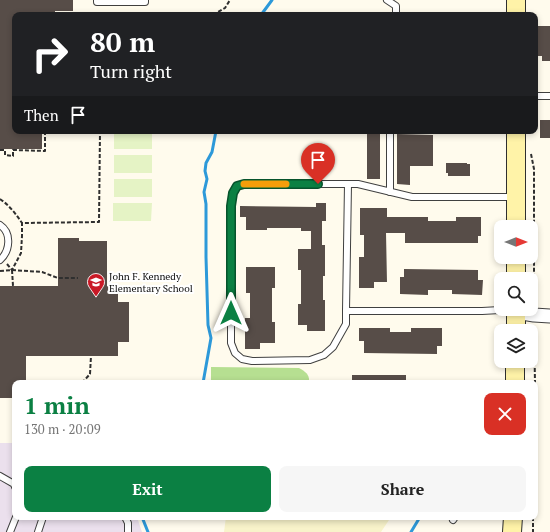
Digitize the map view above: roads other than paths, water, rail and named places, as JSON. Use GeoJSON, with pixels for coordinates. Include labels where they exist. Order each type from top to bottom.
{"type":"FeatureCollection","features":[{"type":"Feature","properties":{"kind":"street"},"geometry":{"type":"LineString","coordinates":[[516,0],[516,12]]}},
{"type":"Feature","properties":{"kind":"street"},"geometry":{"type":"LineString","coordinates":[[516,134],[516,220]]}},
{"type":"Feature","properties":{"kind":"street"},"geometry":{"type":"LineString","coordinates":[[538,315],[550,316]]}},
{"type":"Feature","properties":{"kind":"street"},"geometry":{"type":"LineString","coordinates":[[515,380],[516,368]]}},
{"type":"Feature","properties":{"kind":"street"},"geometry":{"type":"LineString","coordinates":[[512,532],[513,520]]}},
{"type":"Feature","properties":{"kind":"lane"},"geometry":{"type":"LineString","coordinates":[[98,0],[98,2],[153,0]]}},
{"type":"Feature","properties":{"kind":"lane"},"geometry":{"type":"LineString","coordinates":[[387,0],[396,6],[396,12]]}},
{"type":"Feature","properties":{"kind":"lane"},"geometry":{"type":"LineString","coordinates":[[538,96],[550,96]]}},
{"type":"Feature","properties":{"kind":"lane"},"geometry":{"type":"LineString","coordinates":[[390,134],[390,192]]}},
{"type":"Feature","properties":{"kind":"lane"},"geometry":{"type":"LineString","coordinates":[[348,184],[346,324],[333,347],[324,355],[310,360],[252,361],[242,359],[235,353],[231,343],[231,206],[233,193],[237,186],[244,184],[348,184],[368,186],[412,197],[516,197]]}},
{"type":"Feature","properties":{"kind":"lane"},"geometry":{"type":"LineString","coordinates":[[0,225],[8,237],[8,248],[1,259]]}},
{"type":"Feature","properties":{"kind":"lane"},"geometry":{"type":"LineString","coordinates":[[346,311],[494,310]]}},
{"type":"Feature","properties":{"kind":"lane"},"geometry":{"type":"LineString","coordinates":[[0,476],[12,483]]}},
{"type":"Feature","properties":{"kind":"lane"},"geometry":{"type":"LineString","coordinates":[[10,532],[15,520]]}},
{"type":"Feature","properties":{"kind":"lane"},"geometry":{"type":"LineString","coordinates":[[38,532],[42,520]]}},
{"type":"Feature","properties":{"kind":"lane"},"geometry":{"type":"LineString","coordinates":[[126,520],[128,532]]}},
{"type":"Feature","properties":{"kind":"waterway"},"geometry":{"type":"LineString","coordinates":[[263,12],[272,0]]}},
{"type":"Feature","properties":{"kind":"waterway"},"geometry":{"type":"LineString","coordinates":[[204,380],[211,338],[208,325],[206,204],[204,192],[207,179],[205,171],[206,163],[212,152],[215,134]]}},
{"type":"Feature","properties":{"kind":"waterway"},"geometry":{"type":"LineString","coordinates":[[143,520],[148,532]]}},
{"type":"Feature","properties":{"kind":"waterway"},"geometry":{"type":"LineString","coordinates":[[411,532],[418,520]]}},
{"type":"Feature","properties":{"kind":"place","name":"John F. Kennedy Elementary School"},"geometry":{"type":"Point","coordinates":[96,297]}}]}
